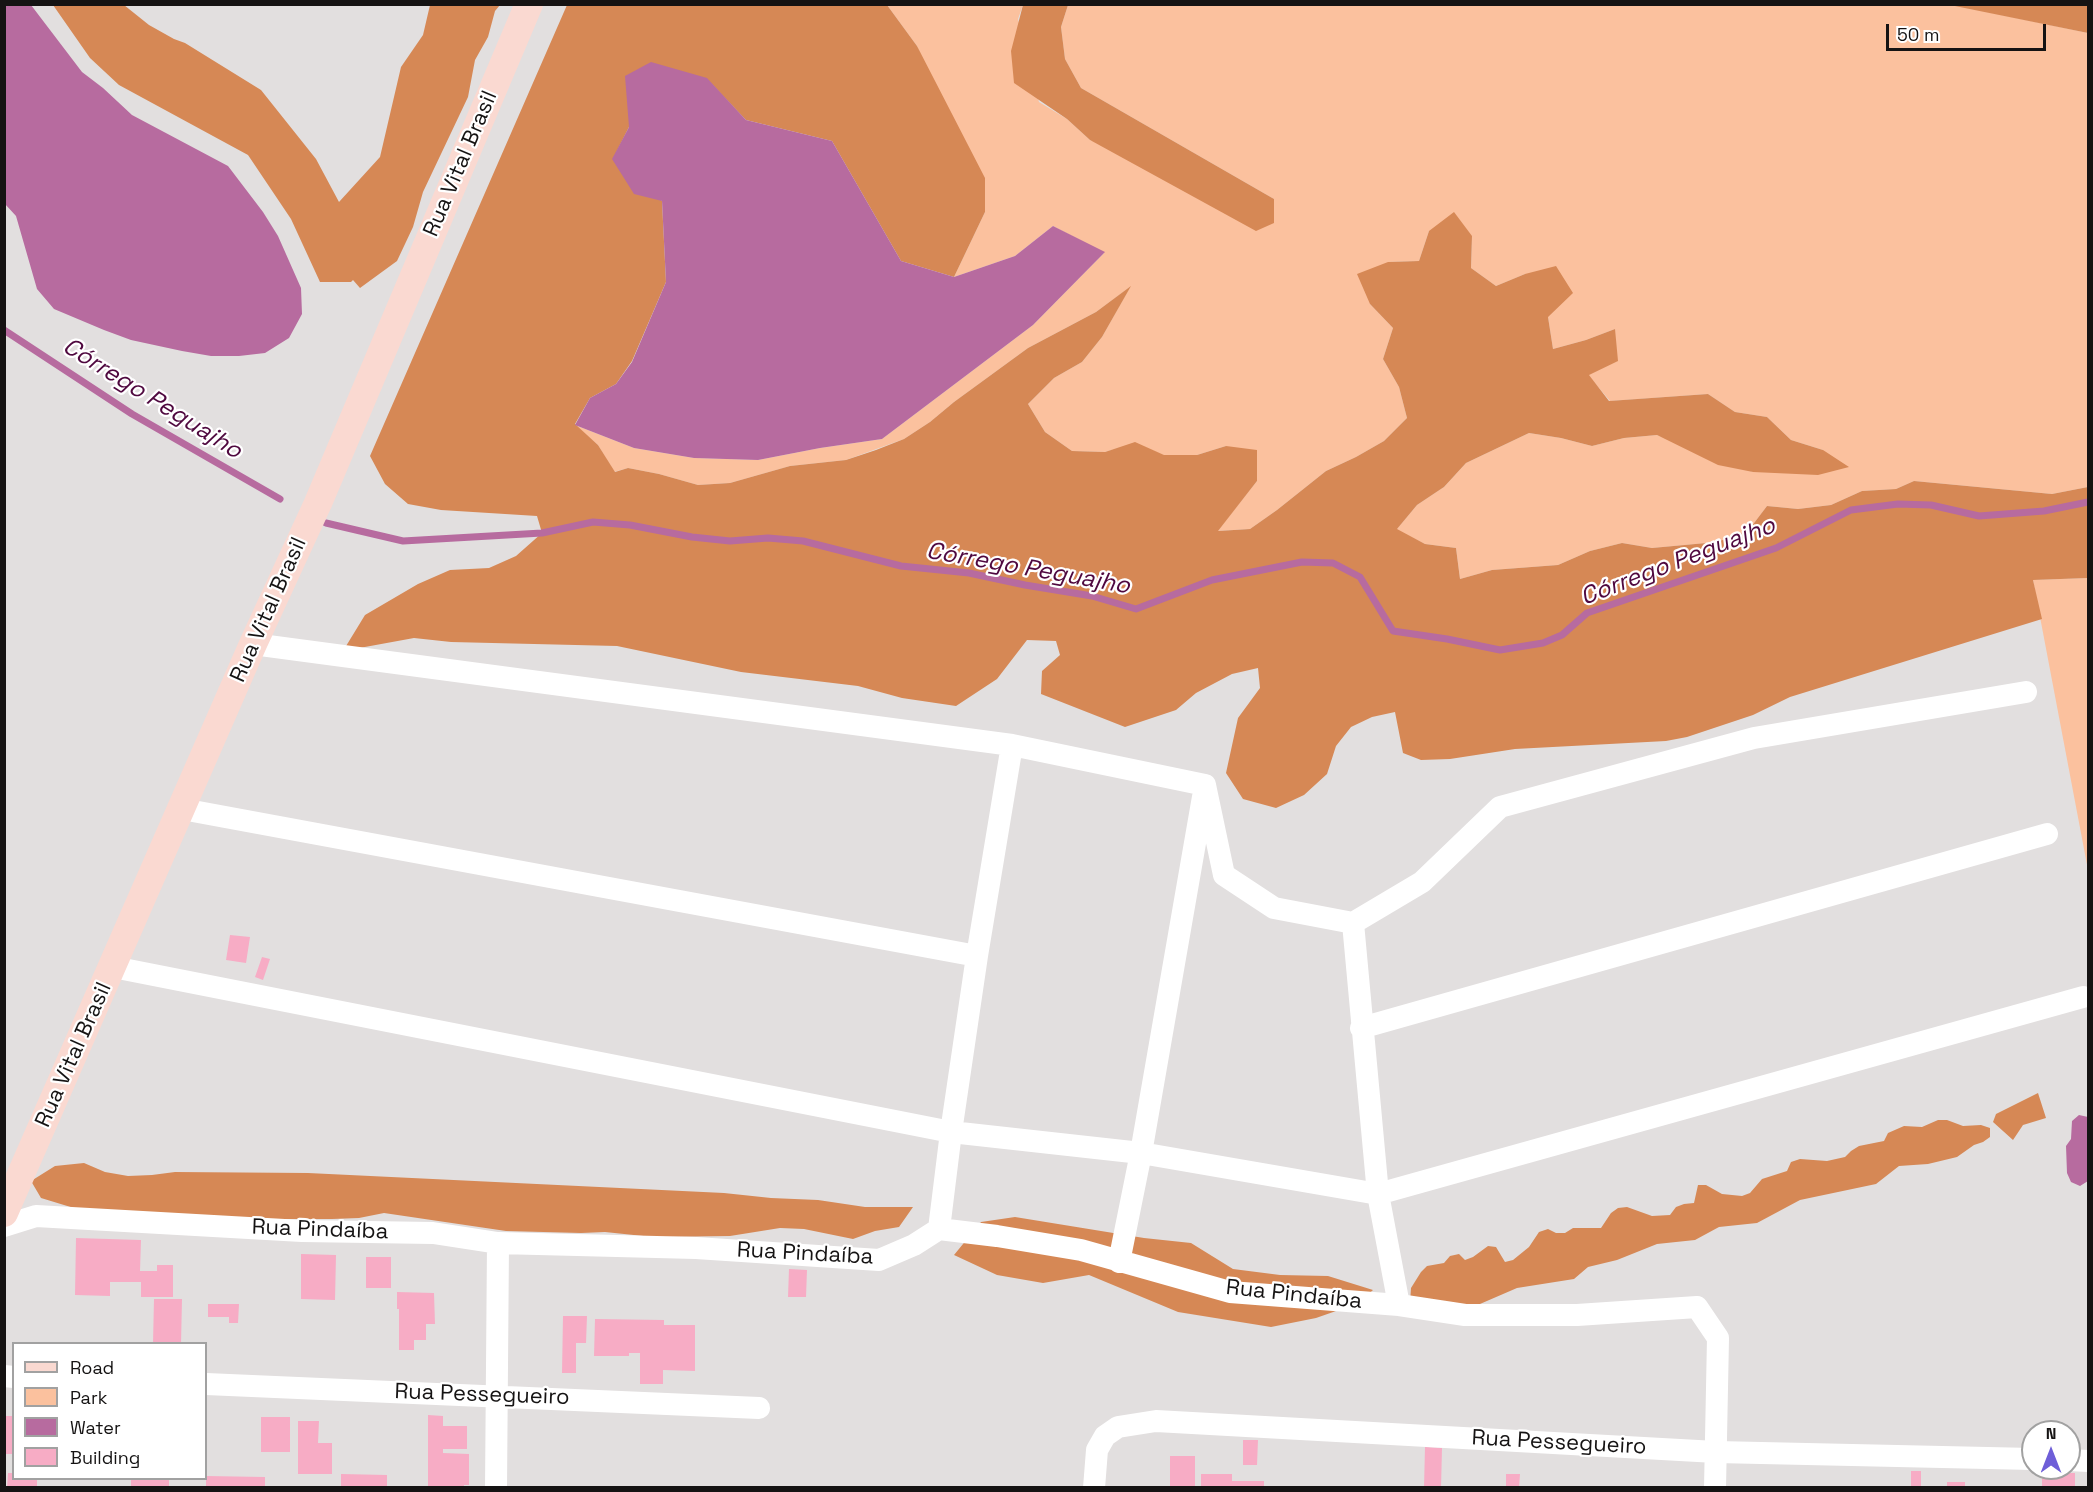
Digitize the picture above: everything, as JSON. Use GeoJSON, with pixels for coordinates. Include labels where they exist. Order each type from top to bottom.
{"type":"FeatureCollection","features":[{"type":"Feature","properties":{"kind":"main road","name":"Rua Vital Brasil"},"geometry":{"type":"LineString","coordinates":[[4,1214],[253,644],[318,503],[529,4]]}},
{"type":"Feature","properties":{"kind":"street"},"geometry":{"type":"LineString","coordinates":[[253,644],[1012,745],[1205,785]]}},
{"type":"Feature","properties":{"kind":"street"},"geometry":{"type":"LineString","coordinates":[[1205,785],[1224,875],[1274,908],[1353,923],[1422,882],[1500,807],[1754,738],[2026,692]]}},
{"type":"Feature","properties":{"kind":"street"},"geometry":{"type":"LineString","coordinates":[[939,1229],[977,956],[1012,745]]}},
{"type":"Feature","properties":{"kind":"street"},"geometry":{"type":"LineString","coordinates":[[1119,1262],[1141,1153],[1205,785]]}},
{"type":"Feature","properties":{"kind":"street"},"geometry":{"type":"LineString","coordinates":[[182,809],[977,956]]}},
{"type":"Feature","properties":{"kind":"street"},"geometry":{"type":"LineString","coordinates":[[1361,1028],[2047,834]]}},
{"type":"Feature","properties":{"kind":"street"},"geometry":{"type":"LineString","coordinates":[[1353,923],[1378,1194],[1399,1305]]}},
{"type":"Feature","properties":{"kind":"street"},"geometry":{"type":"LineString","coordinates":[[113,967],[951,1132],[1141,1153],[1378,1194],[2083,997]]}},
{"type":"Feature","properties":{"kind":"street","name":"Rua Pindaíba"},"geometry":{"type":"LineString","coordinates":[[4,1226],[36,1216],[302,1231],[433,1233],[498,1243],[696,1248],[879,1260],[914,1245],[939,1229],[1081,1250],[1230,1292],[1399,1305],[1465,1316],[1577,1316],[1697,1307],[1718,1338],[1716,1452]]}},
{"type":"Feature","properties":{"kind":"street"},"geometry":{"type":"LineString","coordinates":[[496,1488],[498,1243]]}},
{"type":"Feature","properties":{"kind":"street","name":"Rua Pessegueiro"},"geometry":{"type":"LineString","coordinates":[[207,1384],[759,1407]]}},
{"type":"Feature","properties":{"kind":"street","name":"Rua Pessegueiro"},"geometry":{"type":"LineString","coordinates":[[1094,1488],[1097,1450],[1105,1436],[1118,1427],[1156,1421],[1716,1452],[2021,1459]]}},
{"type":"Feature","properties":{"kind":"street"},"geometry":{"type":"LineString","coordinates":[[1715,1488],[1716,1452]]}},
{"type":"Feature","properties":{"kind":"green space"},"geometry":{"type":"Polygon","coordinates":[[[1950,4],[2088,33],[2088,487],[2052,494],[1914,481],[1896,489],[1862,491],[1831,505],[1798,509],[1767,506],[1748,531],[1717,542],[1652,548],[1622,543],[1590,551],[1558,565],[1492,570],[1460,579],[1456,548],[1425,544],[1396,530],[1417,505],[1444,487],[1466,463],[1529,433],[1592,446],[1624,438],[1657,435],[1753,472],[1785,472],[1823,450],[1791,440],[1767,417],[1735,412],[1708,394],[1610,401],[1588,375],[1615,329],[1553,349],[1548,317],[1525,274],[1496,286],[1471,268],[1472,236],[1429,231],[1419,261],[1388,262],[1370,304],[1393,328],[1383,359],[1399,387],[1407,418],[1384,441],[1326,471],[1250,529],[1217,531],[1257,481],[1226,446],[1197,455],[1163,455],[1135,443],[1105,452],[1072,451],[1045,432],[1028,404],[1054,378],[1082,362],[1102,337],[1130,287],[1096,312],[1028,348],[904,439],[846,460],[790,466],[730,483],[698,485],[628,468],[614,472],[598,445],[575,425],[634,448],[694,458],[758,460],[882,439],[1033,325],[1104,253],[1053,226],[1015,256],[954,277],[985,212],[917,46],[887,5],[1023,5],[1018,19],[1039,102],[1067,119],[1090,140],[1274,199],[1081,88],[1065,59],[1061,27],[1068,5],[1950,4]]]}},
{"type":"Feature","properties":{"kind":"green space"},"geometry":{"type":"Polygon","coordinates":[[[2088,578],[2088,870],[2033,580],[2088,578]]]}},
{"type":"Feature","properties":{"kind":"shaded area"},"geometry":{"type":"Polygon","coordinates":[[[53,5],[124,5],[149,25],[185,43],[261,90],[316,159],[339,202],[380,157],[401,67],[423,35],[430,5],[500,5],[495,11],[488,37],[475,60],[468,97],[423,192],[413,227],[397,261],[360,288],[353,280],[351,282],[320,282],[291,219],[248,155],[119,85],[90,58],[53,5]]]}},
{"type":"Feature","properties":{"kind":"shaded area"},"geometry":{"type":"Polygon","coordinates":[[[567,5],[887,5],[917,46],[985,178],[985,212],[954,277],[901,261],[832,141],[746,120],[706,78],[629,127],[613,159],[662,201],[666,282],[632,361],[616,384],[590,398],[575,424],[598,445],[615,472],[628,468],[698,485],[730,483],[790,466],[846,460],[876,450],[904,439],[1028,348],[1096,312],[1131,286],[1102,337],[1082,362],[1054,378],[1028,404],[1045,432],[1072,451],[1105,452],[1135,442],[1164,455],[1197,455],[1226,446],[1257,450],[1257,481],[1218,531],[1250,529],[1326,471],[1384,441],[1407,418],[1399,387],[1383,359],[1393,328],[1370,304],[1357,274],[1388,262],[1419,261],[1429,231],[1454,212],[1472,236],[1471,268],[1496,286],[1525,274],[1556,266],[1573,293],[1548,317],[1553,349],[1615,329],[1618,361],[1589,375],[1609,401],[1708,394],[1735,412],[1767,417],[1791,440],[1823,450],[1849,467],[1818,475],[1753,472],[1718,465],[1657,435],[1624,438],[1592,446],[1529,433],[1466,463],[1444,487],[1417,505],[1397,529],[1425,544],[1456,548],[1460,579],[1492,570],[1558,565],[1590,551],[1622,543],[1652,548],[1717,542],[1748,531],[1767,506],[1798,509],[1831,505],[1862,491],[1896,489],[1914,481],[2052,494],[2088,487],[2088,578],[2033,580],[2042,619],[1790,697],[1753,715],[1687,737],[1666,741],[1515,749],[1450,759],[1421,760],[1403,753],[1395,712],[1372,717],[1351,727],[1336,746],[1327,774],[1304,795],[1276,808],[1243,799],[1226,773],[1238,718],[1260,688],[1258,668],[1232,674],[1196,693],[1176,710],[1125,727],[1041,694],[1042,671],[1060,655],[1056,641],[1027,640],[997,679],[956,706],[902,698],[858,686],[741,672],[617,646],[451,642],[414,638],[343,651],[365,615],[418,584],[450,570],[489,568],[516,556],[542,533],[537,516],[441,510],[408,504],[385,484],[370,456],[567,5]]]}},
{"type":"Feature","properties":{"kind":"shaded area"},"geometry":{"type":"Polygon","coordinates":[[[1023,5],[1068,5],[1061,27],[1065,59],[1081,88],[1274,199],[1274,223],[1256,231],[1090,140],[1067,119],[1014,83],[1011,51],[1023,5]]]}},
{"type":"Feature","properties":{"kind":"shaded area"},"geometry":{"type":"Polygon","coordinates":[[[1950,5],[2088,5],[2088,33],[1950,5]]]}},
{"type":"Feature","properties":{"kind":"shaded area"},"geometry":{"type":"Polygon","coordinates":[[[2038,1093],[2046,1118],[2023,1125],[2013,1140],[1993,1122],[1996,1114],[2038,1093]]]}},
{"type":"Feature","properties":{"kind":"shaded area"},"geometry":{"type":"Polygon","coordinates":[[[1938,1120],[1947,1120],[1963,1126],[1981,1125],[1990,1128],[1990,1137],[1957,1157],[1928,1164],[1899,1166],[1876,1184],[1800,1200],[1757,1223],[1719,1227],[1695,1240],[1657,1244],[1617,1260],[1588,1267],[1574,1279],[1517,1288],[1473,1307],[1410,1303],[1411,1288],[1421,1272],[1427,1266],[1444,1263],[1450,1256],[1459,1254],[1465,1260],[1488,1246],[1496,1247],[1505,1262],[1513,1260],[1529,1247],[1539,1232],[1548,1229],[1556,1233],[1565,1233],[1573,1228],[1601,1228],[1611,1213],[1618,1208],[1627,1207],[1652,1216],[1670,1215],[1676,1207],[1694,1203],[1698,1185],[1706,1185],[1722,1194],[1742,1196],[1750,1193],[1762,1179],[1787,1171],[1791,1162],[1800,1159],[1827,1161],[1845,1157],[1859,1146],[1884,1141],[1888,1133],[1904,1126],[1922,1127],[1938,1120]]]}},
{"type":"Feature","properties":{"kind":"shaded area"},"geometry":{"type":"Polygon","coordinates":[[[84,1163],[105,1172],[128,1176],[175,1172],[308,1173],[724,1193],[818,1200],[865,1207],[913,1207],[899,1227],[875,1231],[853,1239],[804,1229],[780,1228],[730,1236],[653,1237],[605,1232],[506,1231],[384,1213],[359,1218],[332,1219],[183,1219],[87,1212],[41,1198],[31,1181],[55,1166],[84,1163]]]}},
{"type":"Feature","properties":{"kind":"shaded area"},"geometry":{"type":"Polygon","coordinates":[[[1015,1217],[1144,1238],[1191,1243],[1233,1269],[1280,1275],[1328,1276],[1373,1290],[1359,1303],[1316,1318],[1271,1327],[1178,1312],[1089,1275],[1043,1283],[997,1275],[954,1255],[981,1222],[1015,1217]]]}},
{"type":"Feature","properties":{"kind":"water"},"geometry":{"type":"Polygon","coordinates":[[[4,5],[31,5],[82,72],[132,115],[228,166],[278,236],[301,288],[302,314],[289,338],[265,353],[211,356],[131,340],[54,309],[37,289],[16,216],[5,204],[4,5]]]}},
{"type":"Feature","properties":{"kind":"water"},"geometry":{"type":"Polygon","coordinates":[[[651,62],[707,78],[746,120],[832,141],[901,261],[954,277],[1015,256],[1053,226],[1105,252],[1033,325],[882,439],[758,460],[694,458],[634,448],[575,425],[590,398],[616,384],[632,362],[666,282],[662,201],[634,194],[612,159],[629,127],[625,76],[651,62]]]}},
{"type":"Feature","properties":{"kind":"water"},"geometry":{"type":"Polygon","coordinates":[[[2079,1115],[2088,1117],[2088,1181],[2080,1186],[2071,1182],[2067,1173],[2066,1146],[2071,1139],[2072,1121],[2079,1115]]]}},
{"type":"Feature","properties":{"kind":"building"},"geometry":{"type":"Polygon","coordinates":[[[230,935],[250,937],[246,963],[226,960],[230,935]]]}},
{"type":"Feature","properties":{"kind":"building"},"geometry":{"type":"Polygon","coordinates":[[[262,957],[270,959],[263,980],[255,977],[262,957]]]}},
{"type":"Feature","properties":{"kind":"building"},"geometry":{"type":"Polygon","coordinates":[[[76,1238],[141,1240],[140,1271],[157,1271],[157,1265],[173,1265],[173,1297],[141,1297],[141,1282],[110,1282],[110,1296],[75,1295],[76,1238]]]}},
{"type":"Feature","properties":{"kind":"building"},"geometry":{"type":"Polygon","coordinates":[[[301,1254],[336,1255],[335,1300],[301,1299],[301,1254]]]}},
{"type":"Feature","properties":{"kind":"building"},"geometry":{"type":"Polygon","coordinates":[[[366,1257],[391,1257],[391,1288],[366,1288],[366,1257]]]}},
{"type":"Feature","properties":{"kind":"building"},"geometry":{"type":"Polygon","coordinates":[[[789,1269],[807,1270],[806,1297],[788,1297],[789,1269]]]}},
{"type":"Feature","properties":{"kind":"building"},"geometry":{"type":"Polygon","coordinates":[[[397,1292],[434,1293],[435,1324],[426,1324],[426,1340],[414,1340],[414,1350],[399,1350],[397,1292]]]}},
{"type":"Feature","properties":{"kind":"building"},"geometry":{"type":"Polygon","coordinates":[[[154,1299],[182,1299],[181,1342],[153,1342],[154,1299]]]}},
{"type":"Feature","properties":{"kind":"building"},"geometry":{"type":"Polygon","coordinates":[[[208,1304],[239,1304],[238,1323],[229,1323],[229,1317],[208,1317],[208,1304]]]}},
{"type":"Feature","properties":{"kind":"building"},"geometry":{"type":"Polygon","coordinates":[[[563,1316],[587,1316],[586,1343],[576,1343],[576,1373],[562,1373],[563,1316]]]}},
{"type":"Feature","properties":{"kind":"building"},"geometry":{"type":"Polygon","coordinates":[[[595,1319],[664,1320],[664,1325],[695,1325],[695,1371],[663,1370],[663,1384],[640,1384],[640,1353],[629,1353],[629,1356],[594,1356],[595,1319]]]}},
{"type":"Feature","properties":{"kind":"building"},"geometry":{"type":"Polygon","coordinates":[[[428,1415],[443,1416],[443,1426],[467,1426],[467,1449],[443,1449],[443,1453],[469,1454],[469,1485],[464,1485],[464,1488],[428,1488],[428,1415]]]}},
{"type":"Feature","properties":{"kind":"building"},"geometry":{"type":"Polygon","coordinates":[[[6,1416],[12,1416],[12,1454],[6,1454],[6,1416]]]}},
{"type":"Feature","properties":{"kind":"building"},"geometry":{"type":"Polygon","coordinates":[[[261,1417],[290,1417],[290,1452],[261,1452],[261,1417]]]}},
{"type":"Feature","properties":{"kind":"building"},"geometry":{"type":"Polygon","coordinates":[[[298,1421],[319,1421],[318,1443],[332,1443],[332,1474],[298,1474],[298,1421]]]}},
{"type":"Feature","properties":{"kind":"building"},"geometry":{"type":"Polygon","coordinates":[[[1243,1440],[1258,1440],[1257,1465],[1243,1465],[1243,1440]]]}},
{"type":"Feature","properties":{"kind":"building"},"geometry":{"type":"Polygon","coordinates":[[[1425,1447],[1442,1448],[1441,1488],[1424,1488],[1425,1447]]]}},
{"type":"Feature","properties":{"kind":"building"},"geometry":{"type":"Polygon","coordinates":[[[1170,1456],[1195,1456],[1195,1488],[1170,1488],[1170,1456]]]}},
{"type":"Feature","properties":{"kind":"building"},"geometry":{"type":"Polygon","coordinates":[[[1911,1471],[1921,1471],[1921,1488],[1911,1488],[1911,1471]]]}},
{"type":"Feature","properties":{"kind":"building"},"geometry":{"type":"Polygon","coordinates":[[[8,1473],[12,1473],[12,1480],[37,1480],[37,1488],[7,1488],[8,1473]]]}},
{"type":"Feature","properties":{"kind":"building"},"geometry":{"type":"Polygon","coordinates":[[[341,1474],[387,1475],[387,1488],[341,1487],[341,1474]]]}},
{"type":"Feature","properties":{"kind":"building"},"geometry":{"type":"Polygon","coordinates":[[[1201,1474],[1232,1474],[1232,1481],[1264,1481],[1264,1488],[1201,1488],[1201,1474]]]}},
{"type":"Feature","properties":{"kind":"building"},"geometry":{"type":"Polygon","coordinates":[[[1506,1474],[1520,1474],[1519,1488],[1506,1488],[1506,1474]]]}},
{"type":"Feature","properties":{"kind":"building"},"geometry":{"type":"Polygon","coordinates":[[[207,1476],[265,1477],[265,1488],[206,1488],[207,1476]]]}},
{"type":"Feature","properties":{"kind":"building"},"geometry":{"type":"Polygon","coordinates":[[[131,1480],[169,1480],[169,1488],[131,1488],[131,1480]]]}},
{"type":"Feature","properties":{"kind":"building"},"geometry":{"type":"Polygon","coordinates":[[[2042,1480],[2075,1480],[2075,1488],[2042,1488],[2042,1480]]]}},
{"type":"Feature","properties":{"kind":"building"},"geometry":{"type":"Polygon","coordinates":[[[1947,1482],[1965,1482],[1965,1488],[1947,1488],[1947,1482]]]}},
{"type":"Feature","properties":{"kind":"waterway","name":"Córrego Peguajho"},"geometry":{"type":"LineString","coordinates":[[4,330],[132,414],[280,499]]}},
{"type":"Feature","properties":{"kind":"waterway","name":"Córrego Peguajho"},"geometry":{"type":"LineString","coordinates":[[326,523],[403,541],[542,533],[593,522],[630,525],[692,537],[730,541],[768,538],[803,541],[901,566],[969,573],[1092,596],[1136,609],[1212,580],[1302,562],[1333,563],[1360,577],[1393,631],[1500,650],[1543,643],[1562,635],[1587,613],[1776,548],[1851,510],[1898,504],[1931,505],[1979,516],[2044,511],[2088,502]]}}]}
